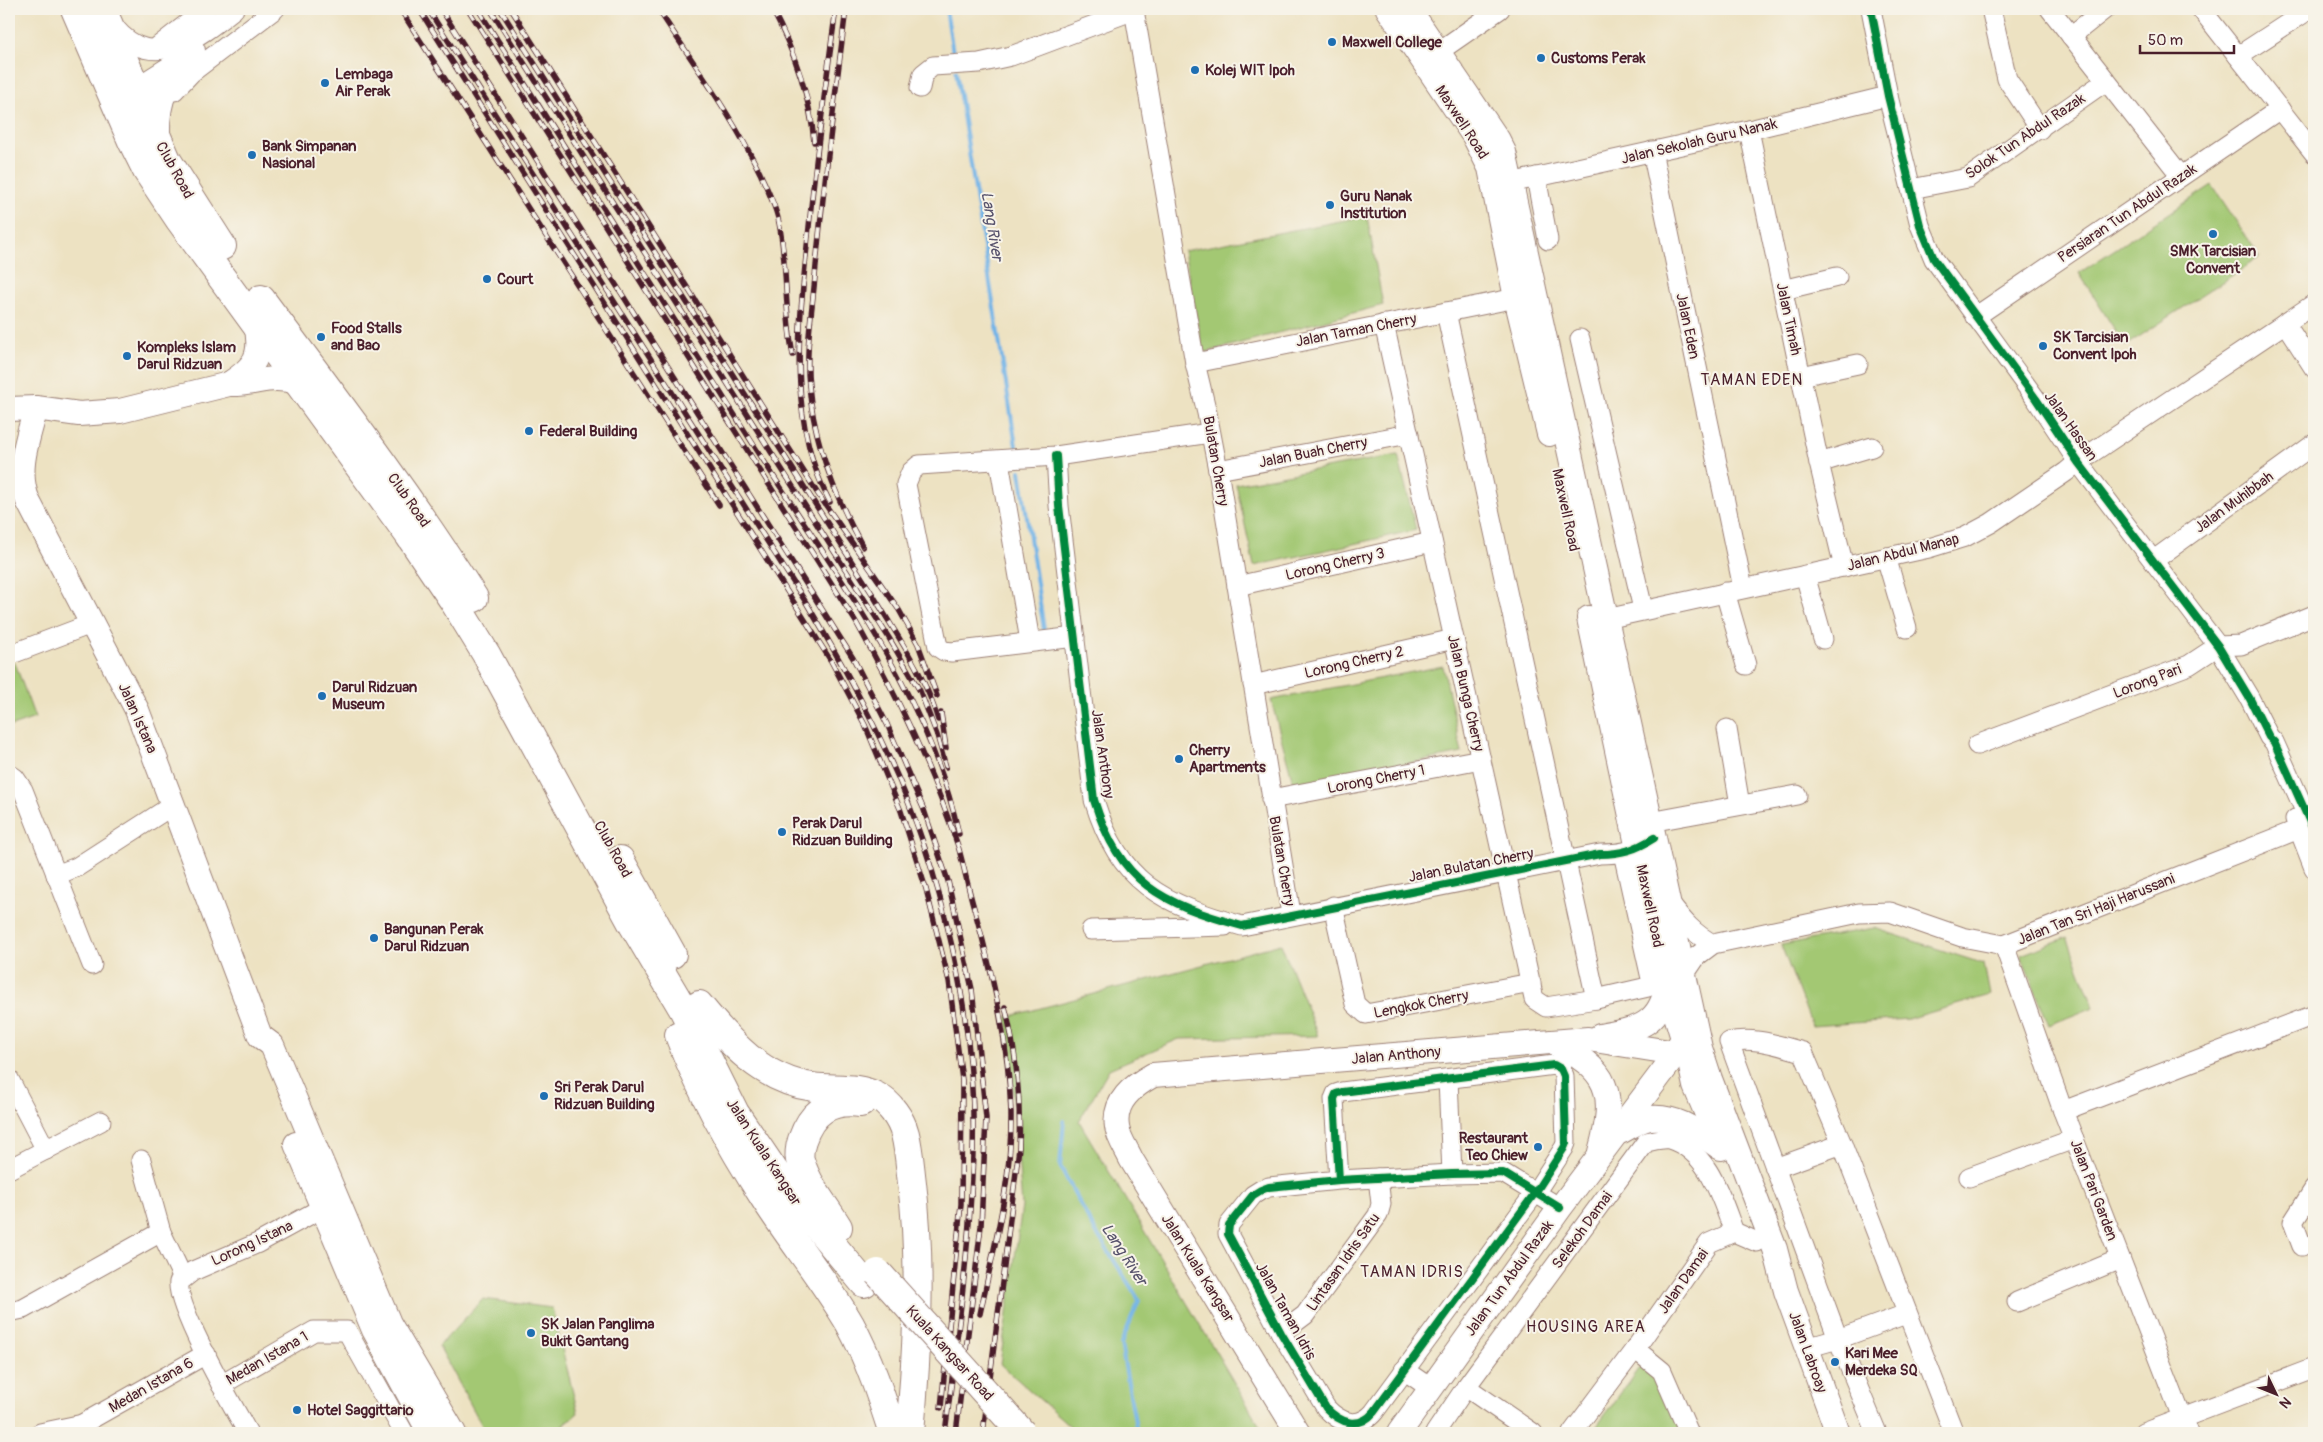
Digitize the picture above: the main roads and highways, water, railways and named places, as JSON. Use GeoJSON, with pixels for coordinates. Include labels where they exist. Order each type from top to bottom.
{"type":"FeatureCollection","features":[{"type":"Feature","properties":{"kind":"highway","name":"Club Road"},"geometry":{"type":"LineString","coordinates":[[75,9],[117,110],[147,170],[256,324],[410,535],[462,613],[632,923],[691,1007]]}},
{"type":"Feature","properties":{"kind":"highway"},"geometry":{"type":"LineString","coordinates":[[86,9],[113,71],[123,84],[135,88]]}},
{"type":"Feature","properties":{"kind":"highway","name":"Club Road"},"geometry":{"type":"LineString","coordinates":[[102,9],[156,137],[182,185],[215,236],[327,386],[450,560],[494,631],[691,1007]]}},
{"type":"Feature","properties":{"kind":"highway"},"geometry":{"type":"LineString","coordinates":[[156,137],[156,115],[162,87],[191,51]]}},
{"type":"Feature","properties":{"kind":"highway"},"geometry":{"type":"LineString","coordinates":[[632,923],[692,1071],[737,1154],[765,1200],[850,1325],[876,1379],[894,1433]]}},
{"type":"Feature","properties":{"kind":"highway"},"geometry":{"type":"LineString","coordinates":[[691,1007],[760,1067],[782,1078],[806,1086],[855,1089],[877,1096],[898,1117],[906,1143],[917,1227],[915,1374],[910,1433]]}},
{"type":"Feature","properties":{"kind":"highway","name":"Jalan Kuala Kangsar"},"geometry":{"type":"LineString","coordinates":[[691,1007],[726,1062],[750,1106],[800,1180],[838,1227],[871,1278]]}},
{"type":"Feature","properties":{"kind":"highway","name":"Jalan Kuala Kangsar"},"geometry":{"type":"LineString","coordinates":[[691,1007],[735,1112],[790,1194],[871,1278]]}},
{"type":"Feature","properties":{"kind":"highway"},"geometry":{"type":"LineString","coordinates":[[838,1227],[800,1162],[801,1144],[806,1126],[818,1112],[834,1104],[848,1101],[863,1103],[874,1109],[885,1120],[890,1130],[898,1168],[904,1248],[894,1433]]}},
{"type":"Feature","properties":{"kind":"highway","name":"Kuala Kangsar Road"},"geometry":{"type":"LineString","coordinates":[[871,1278],[1015,1431]]}},
{"type":"Feature","properties":{"kind":"main road"},"geometry":{"type":"LineString","coordinates":[[1398,14],[1425,48],[1438,52],[1434,55],[1437,74],[1462,112],[1469,129]]}},
{"type":"Feature","properties":{"kind":"main road","name":"Maxwell Road"},"geometry":{"type":"LineString","coordinates":[[1398,14],[1469,129],[1490,168],[1516,298],[1549,434],[1608,707],[1675,980],[1710,1079],[1775,1249],[1780,1271]]}},
{"type":"Feature","properties":{"kind":"main road","name":"Maxwell Road"},"geometry":{"type":"LineString","coordinates":[[1438,52],[1498,140],[1504,152],[1606,618],[1639,837],[1666,898],[1683,1050],[1695,1086],[1757,1242],[1765,1255],[1780,1271]]}},
{"type":"Feature","properties":{"kind":"main road"},"geometry":{"type":"LineString","coordinates":[[229,384],[250,369],[255,361],[260,341],[256,324]]}},
{"type":"Feature","properties":{"kind":"main road"},"geometry":{"type":"LineString","coordinates":[[9,410],[36,408],[79,414],[120,411],[229,384],[243,384],[280,378],[299,383]]}},
{"type":"Feature","properties":{"kind":"main road"},"geometry":{"type":"LineString","coordinates":[[9,392],[22,396],[36,408]]}},
{"type":"Feature","properties":{"kind":"main road","name":"Jalan Istana"},"geometry":{"type":"LineString","coordinates":[[36,408],[22,463],[21,477],[23,490],[136,710],[260,1036],[272,1046],[330,1204]]}},
{"type":"Feature","properties":{"kind":"main road"},"geometry":{"type":"LineString","coordinates":[[1581,580],[1592,609],[1599,618],[1606,618]]}},
{"type":"Feature","properties":{"kind":"main road"},"geometry":{"type":"LineString","coordinates":[[1606,618],[1600,626],[1597,641],[1607,689],[1608,707]]}},
{"type":"Feature","properties":{"kind":"main road"},"geometry":{"type":"LineString","coordinates":[[1588,1039],[1625,1031],[1648,1022],[1663,1004],[1675,980]]}},
{"type":"Feature","properties":{"kind":"main road","name":"Jalan Anthony"},"geometry":{"type":"LineString","coordinates":[[1122,1098],[1135,1084],[1153,1075],[1588,1039],[1683,1050]]}},
{"type":"Feature","properties":{"kind":"main road"},"geometry":{"type":"LineString","coordinates":[[1552,1042],[1579,1055],[1591,1066],[1601,1079],[1608,1095],[1609,1108],[1599,1155]]}},
{"type":"Feature","properties":{"kind":"main road"},"geometry":{"type":"LineString","coordinates":[[1683,1050],[1710,1079]]}},
{"type":"Feature","properties":{"kind":"main road","name":"Jalan Tun Abdul Razak"},"geometry":{"type":"LineString","coordinates":[[1399,1433],[1599,1155],[1683,1050]]}},
{"type":"Feature","properties":{"kind":"main road","name":"Jalan Kuala Kangsar"},"geometry":{"type":"LineString","coordinates":[[1122,1098],[1117,1127],[1131,1159],[1299,1431]]}},
{"type":"Feature","properties":{"kind":"main road"},"geometry":{"type":"LineString","coordinates":[[1618,1132],[1649,1118],[1664,1118],[1687,1125],[1721,1148]]}},
{"type":"Feature","properties":{"kind":"main road"},"geometry":{"type":"LineString","coordinates":[[330,1204],[382,1346],[430,1433]]}},
{"type":"Feature","properties":{"kind":"main road"},"geometry":{"type":"LineString","coordinates":[[330,1204],[390,1323],[454,1433]]}},
{"type":"Feature","properties":{"kind":"main road","name":"Jalan Labroay"},"geometry":{"type":"LineString","coordinates":[[1780,1271],[1838,1433]]}},
{"type":"Feature","properties":{"kind":"main road"},"geometry":{"type":"LineString","coordinates":[[382,1346],[439,1433]]}},
{"type":"Feature","properties":{"kind":"waterway","name":"Lang River"},"geometry":{"type":"LineString","coordinates":[[946,9],[954,59]]}},
{"type":"Feature","properties":{"kind":"waterway","name":"Lang River"},"geometry":{"type":"LineString","coordinates":[[956,71],[1016,446]]}},
{"type":"Feature","properties":{"kind":"waterway","name":"Lang River"},"geometry":{"type":"LineString","coordinates":[[1020,471],[1044,630]]}},
{"type":"Feature","properties":{"kind":"waterway","name":"Lang River"},"geometry":{"type":"LineString","coordinates":[[1064,1121],[1060,1166],[1091,1224],[1139,1300],[1121,1344],[1137,1433]]}},
{"type":"Feature","properties":{"kind":"railway"},"geometry":{"type":"LineString","coordinates":[[400,9],[719,505]]}},
{"type":"Feature","properties":{"kind":"railway"},"geometry":{"type":"LineString","coordinates":[[419,9],[831,661],[865,725],[901,811],[926,889],[949,981],[962,1080],[961,1204],[941,1408]]}},
{"type":"Feature","properties":{"kind":"railway"},"geometry":{"type":"LineString","coordinates":[[428,9],[828,639],[885,749],[923,844],[939,894],[952,946],[962,998],[973,1102],[973,1153],[969,1223],[945,1433]]}},
{"type":"Feature","properties":{"kind":"railway"},"geometry":{"type":"LineString","coordinates":[[441,9],[853,658],[887,724],[924,810],[948,881],[972,989],[986,1118],[981,1226],[956,1433]]}},
{"type":"Feature","properties":{"kind":"railway"},"geometry":{"type":"LineString","coordinates":[[468,9],[856,622],[899,704],[925,759],[948,816],[988,958],[999,1009],[1010,1087],[1011,1139],[1009,1164],[980,1314]]}},
{"type":"Feature","properties":{"kind":"railway"},"geometry":{"type":"LineString","coordinates":[[478,9],[854,600],[880,644],[905,689],[927,735],[945,783],[959,834]]}},
{"type":"Feature","properties":{"kind":"railway"},"geometry":{"type":"LineString","coordinates":[[490,9],[889,638],[920,691],[937,735],[946,767]]}},
{"type":"Feature","properties":{"kind":"railway"},"geometry":{"type":"LineString","coordinates":[[500,9],[901,640],[926,687],[938,720]]}},
{"type":"Feature","properties":{"kind":"railway"},"geometry":{"type":"LineString","coordinates":[[511,9],[818,494],[899,610],[918,644],[937,696]]}},
{"type":"Feature","properties":{"kind":"railway"},"geometry":{"type":"LineString","coordinates":[[658,9],[737,130],[774,204],[782,240],[788,322],[793,355]]}},
{"type":"Feature","properties":{"kind":"railway"},"geometry":{"type":"LineString","coordinates":[[772,9],[800,73],[809,107],[814,142]]}},
{"type":"Feature","properties":{"kind":"railway"},"geometry":{"type":"LineString","coordinates":[[830,502],[816,470],[806,436],[801,402],[799,367],[802,296],[821,118],[836,9]]}},
{"type":"Feature","properties":{"kind":"railway"},"geometry":{"type":"LineString","coordinates":[[846,9],[829,143],[809,332],[808,373],[812,407],[821,449],[835,490],[863,547]]}},
{"type":"Feature","properties":{"kind":"railway"},"geometry":{"type":"LineString","coordinates":[[941,713],[946,748]]}},
{"type":"Feature","properties":{"kind":"railway"},"geometry":{"type":"LineString","coordinates":[[983,1433],[1019,1148],[1017,1077],[1013,1042],[1005,1007]]}},
{"type":"Feature","properties":{"kind":"place","name":"Maxwell College"},"geometry":{"type":"Point","coordinates":[1332,42]}},
{"type":"Feature","properties":{"kind":"place","name":"Customs Perak"},"geometry":{"type":"Point","coordinates":[1541,58]}},
{"type":"Feature","properties":{"kind":"place","name":"Kolej WIT Ipoh"},"geometry":{"type":"Point","coordinates":[1195,70]}},
{"type":"Feature","properties":{"kind":"place","name":"Lembaga Air Perak"},"geometry":{"type":"Point","coordinates":[325,83]}},
{"type":"Feature","properties":{"kind":"place","name":"Bank Simpanan Nasional"},"geometry":{"type":"Point","coordinates":[252,155]}},
{"type":"Feature","properties":{"kind":"place","name":"Guru Nanak Institution"},"geometry":{"type":"Point","coordinates":[1330,205]}},
{"type":"Feature","properties":{"kind":"place","name":"SMK Tarcisian Convent"},"geometry":{"type":"Point","coordinates":[2213,234]}},
{"type":"Feature","properties":{"kind":"place","name":"Court"},"geometry":{"type":"Point","coordinates":[487,279]}},
{"type":"Feature","properties":{"kind":"place","name":"Food Stalls and Bao"},"geometry":{"type":"Point","coordinates":[321,337]}},
{"type":"Feature","properties":{"kind":"place","name":"SK Tarcisian Convent Ipoh"},"geometry":{"type":"Point","coordinates":[2043,346]}},
{"type":"Feature","properties":{"kind":"place","name":"Kompleks Islam Darul Ridzuan"},"geometry":{"type":"Point","coordinates":[127,356]}},
{"type":"Feature","properties":{"kind":"place","name":"Federal Building"},"geometry":{"type":"Point","coordinates":[529,431]}},
{"type":"Feature","properties":{"kind":"place","name":"Darul Ridzuan Museum"},"geometry":{"type":"Point","coordinates":[322,696]}},
{"type":"Feature","properties":{"kind":"place","name":"Cherry Apartments"},"geometry":{"type":"Point","coordinates":[1179,759]}},
{"type":"Feature","properties":{"kind":"place","name":"Perak Darul Ridzuan Building"},"geometry":{"type":"Point","coordinates":[782,832]}},
{"type":"Feature","properties":{"kind":"place","name":"Bangunan Perak Darul Ridzuan"},"geometry":{"type":"Point","coordinates":[374,938]}},
{"type":"Feature","properties":{"kind":"place","name":"Sri Perak Darul Ridzuan Building"},"geometry":{"type":"Point","coordinates":[544,1096]}},
{"type":"Feature","properties":{"kind":"place","name":"Restaurant Teo Chiew"},"geometry":{"type":"Point","coordinates":[1538,1147]}},
{"type":"Feature","properties":{"kind":"place","name":"SK Jalan Panglima Bukit Gantang"},"geometry":{"type":"Point","coordinates":[531,1333]}},
{"type":"Feature","properties":{"kind":"place","name":"Kari Mee Merdeka SQ"},"geometry":{"type":"Point","coordinates":[1835,1362]}},
{"type":"Feature","properties":{"kind":"place","name":"Hotel Saggittario"},"geometry":{"type":"Point","coordinates":[297,1410]}},
{"type":"Feature","properties":{"kind":"district","name":"TAMAN EDEN"},"geometry":{"type":"Point","coordinates":[1752,379]}},
{"type":"Feature","properties":{"kind":"district","name":"TAMAN IDRIS"},"geometry":{"type":"Point","coordinates":[1412,1271]}},
{"type":"Feature","properties":{"kind":"district","name":"HOUSING AREA"},"geometry":{"type":"Point","coordinates":[1586,1326]}}]}
